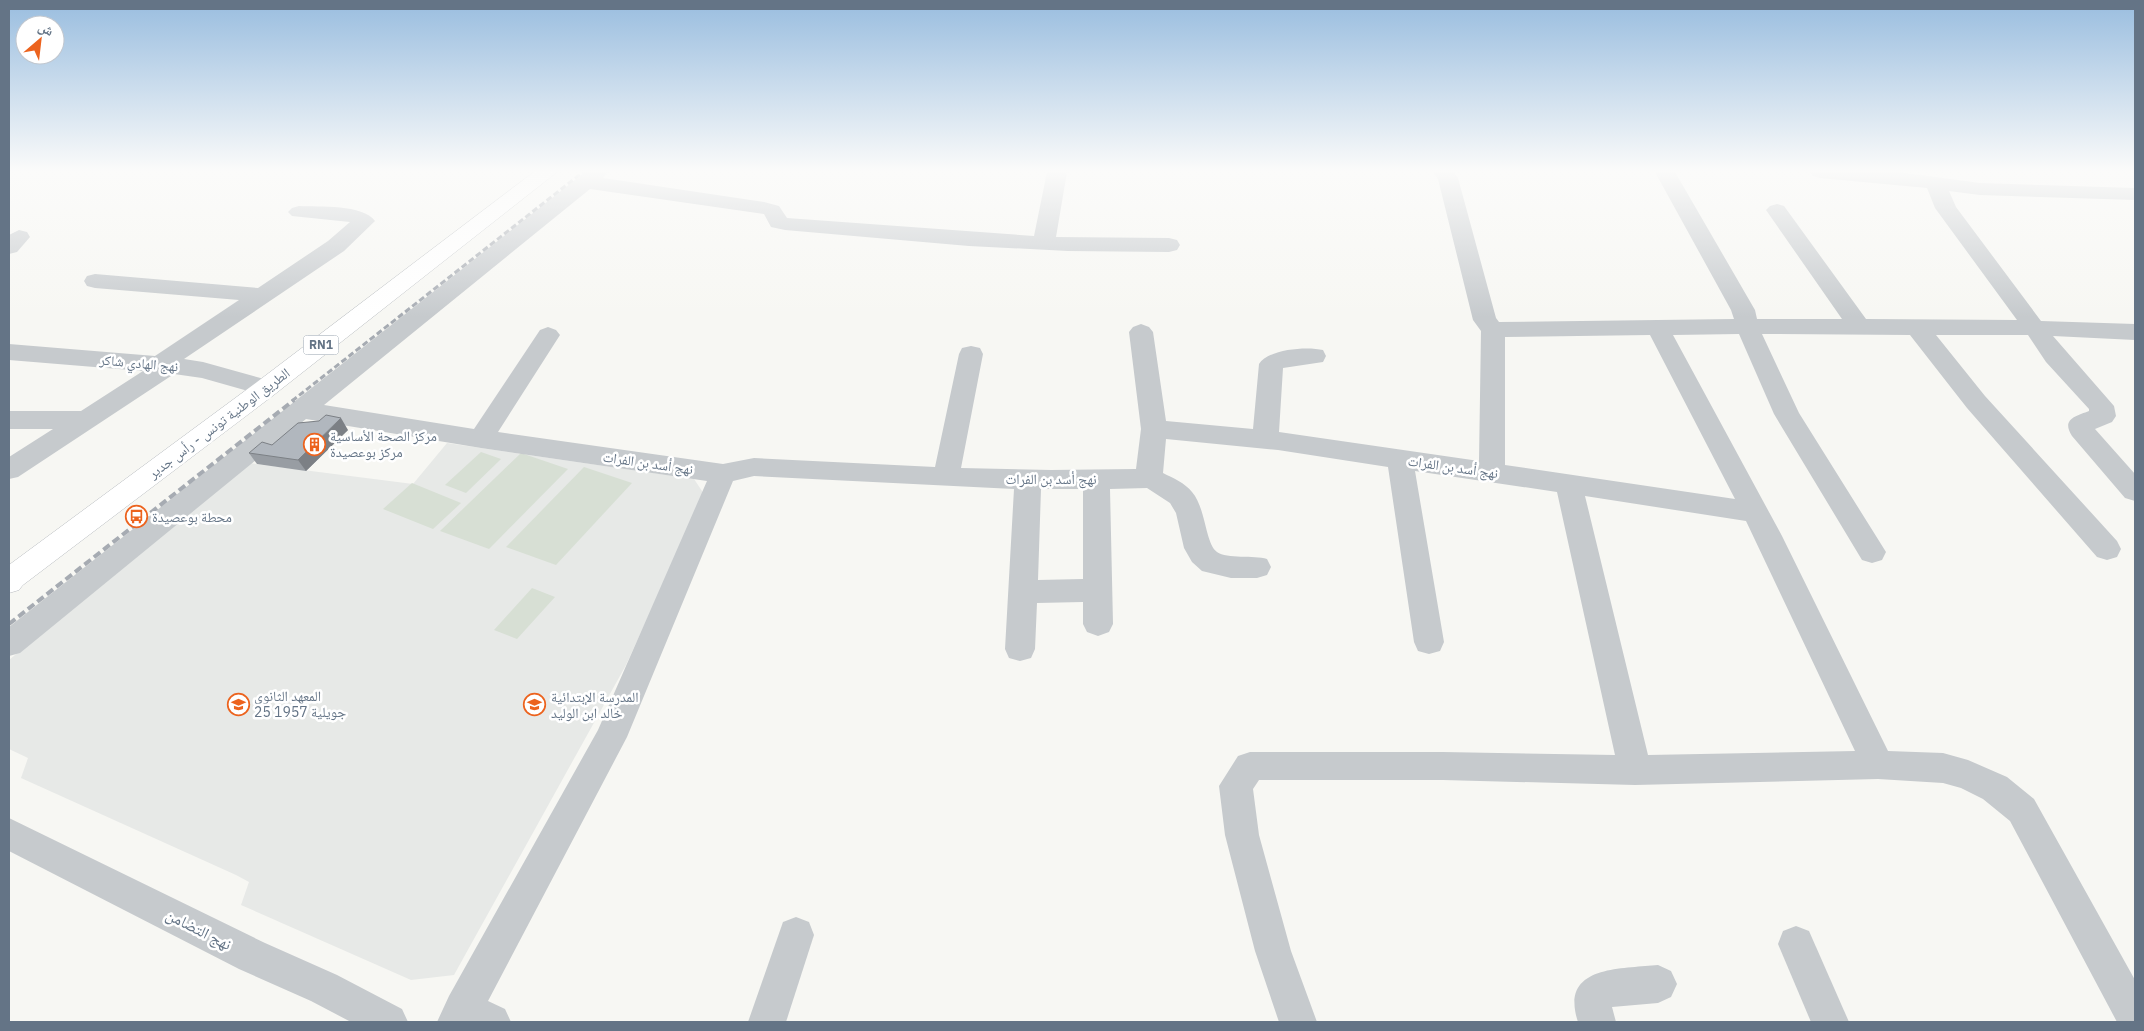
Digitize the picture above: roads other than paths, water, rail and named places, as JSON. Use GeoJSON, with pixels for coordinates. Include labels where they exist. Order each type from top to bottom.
{"type":"FeatureCollection","features":[{"type":"Feature","properties":{"kind":"main road","name":"الطريق الوطنية تونس - رأس جدير"},"geometry":{"type":"LineString","coordinates":[[12,579],[266,388],[484,220]]}},
{"type":"Feature","properties":{"kind":"street"},"geometry":{"type":"LineString","coordinates":[[9,470],[165,365],[262,295],[336,246],[364,222],[362,220]]}},
{"type":"Feature","properties":{"kind":"street"},"geometry":{"type":"LineString","coordinates":[[9,644],[538,220]]}},
{"type":"Feature","properties":{"kind":"street"},"geometry":{"type":"LineString","coordinates":[[778,220],[785,224],[969,239],[1044,243],[1169,245]]}},
{"type":"Feature","properties":{"kind":"street"},"geometry":{"type":"LineString","coordinates":[[1044,243],[1048,220]]}},
{"type":"Feature","properties":{"kind":"street"},"geometry":{"type":"LineString","coordinates":[[1459,220],[1485,320],[1494,330],[1492,472]]}},
{"type":"Feature","properties":{"kind":"street"},"geometry":{"type":"LineString","coordinates":[[1692,220],[1743,310],[1754,344],[1788,414],[1872,552]]}},
{"type":"Feature","properties":{"kind":"street"},"geometry":{"type":"LineString","coordinates":[[1784,220],[1859,327]]}},
{"type":"Feature","properties":{"kind":"street"},"geometry":{"type":"LineString","coordinates":[[1955,220],[2056,356],[2101,406],[2103,416],[2081,424],[2081,430],[2135,491]]}},
{"type":"Feature","properties":{"kind":"street"},"geometry":{"type":"LineString","coordinates":[[95,281],[262,295]]}},
{"type":"Feature","properties":{"kind":"street"},"geometry":{"type":"LineString","coordinates":[[1494,330],[1748,326],[2036,328],[2135,332]]}},
{"type":"Feature","properties":{"kind":"street"},"geometry":{"type":"LineString","coordinates":[[1917,327],[1976,402],[2107,550]]}},
{"type":"Feature","properties":{"kind":"street"},"geometry":{"type":"LineString","coordinates":[[1658,328],[1755,512],[1878,765]]}},
{"type":"Feature","properties":{"kind":"street"},"geometry":{"type":"LineString","coordinates":[[1141,332],[1154,429],[1149,466],[1150,478],[1162,483],[1183,499],[1188,507],[1200,549],[1207,560],[1215,564],[1257,567]]}},
{"type":"Feature","properties":{"kind":"street"},"geometry":{"type":"LineString","coordinates":[[481,438],[548,335]]}},
{"type":"Feature","properties":{"kind":"street","name":"نهج الهادي شاكر"},"geometry":{"type":"LineString","coordinates":[[9,352],[203,370],[266,388]]}},
{"type":"Feature","properties":{"kind":"street"},"geometry":{"type":"LineString","coordinates":[[946,477],[972,354]]}},
{"type":"Feature","properties":{"kind":"street"},"geometry":{"type":"LineString","coordinates":[[1265,440],[1271,364],[1278,360],[1314,356]]}},
{"type":"Feature","properties":{"kind":"street","name":"نهج أسد بن الفرات"},"geometry":{"type":"LineString","coordinates":[[302,410],[723,474],[754,467],[946,477],[1028,479],[1150,478]]}},
{"type":"Feature","properties":{"kind":"street"},"geometry":{"type":"LineString","coordinates":[[9,420],[84,420]]}},
{"type":"Feature","properties":{"kind":"street","name":"نهج أسد بن الفرات"},"geometry":{"type":"LineString","coordinates":[[1154,429],[1192,431],[1265,440],[1755,512]]}},
{"type":"Feature","properties":{"kind":"street"},"geometry":{"type":"LineString","coordinates":[[1400,460],[1429,642]]}},
{"type":"Feature","properties":{"kind":"street"},"geometry":{"type":"LineString","coordinates":[[470,1018],[611,737],[723,474]]}},
{"type":"Feature","properties":{"kind":"street"},"geometry":{"type":"LineString","coordinates":[[1020,649],[1028,479]]}},
{"type":"Feature","properties":{"kind":"street"},"geometry":{"type":"LineString","coordinates":[[1096,479],[1098,624]]}},
{"type":"Feature","properties":{"kind":"street"},"geometry":{"type":"LineString","coordinates":[[1569,486],[1635,770]]}},
{"type":"Feature","properties":{"kind":"street"},"geometry":{"type":"LineString","coordinates":[[1023,592],[1098,590]]}},
{"type":"Feature","properties":{"kind":"street"},"geometry":{"type":"LineString","coordinates":[[1298,1022],[1272,951],[1242,835],[1236,786],[1250,766],[1443,766],[1635,770],[1878,765],[1942,768],[1955,771],[1995,788],[2022,810],[2135,1017]]}},
{"type":"Feature","properties":{"kind":"street","name":"نهج التضامن"},"geometry":{"type":"LineString","coordinates":[[9,834],[252,956],[324,988],[389,1022]]}},
{"type":"Feature","properties":{"kind":"street"},"geometry":{"type":"LineString","coordinates":[[767,1022],[796,935]]}},
{"type":"Feature","properties":{"kind":"street"},"geometry":{"type":"LineString","coordinates":[[1796,944],[1830,1022]]}},
{"type":"Feature","properties":{"kind":"street"},"geometry":{"type":"LineString","coordinates":[[1597,1022],[1594,1013],[1594,999],[1601,990],[1658,984]]}},
{"type":"Feature","properties":{"kind":"railway"},"geometry":{"type":"LineString","coordinates":[[292,401],[522,220]]}},
{"type":"Feature","properties":{"kind":"railway"},"geometry":{"type":"LineString","coordinates":[[9,624],[294,400]]}},
{"type":"Feature","properties":{"kind":"place","name":"مركز الصحة الأساسية مركز بوعصيدة"},"geometry":{"type":"Point","coordinates":[314,444]}},
{"type":"Feature","properties":{"kind":"place","name":"محطة بوعصيدة"},"geometry":{"type":"Point","coordinates":[136,517]}},
{"type":"Feature","properties":{"kind":"place","name":"المعهد الثانوي 25 جويلية 1957"},"geometry":{"type":"Point","coordinates":[238,704]}},
{"type":"Feature","properties":{"kind":"place","name":"المدرسة الإبتدائية خالد ابن الوليد"},"geometry":{"type":"Point","coordinates":[535,705]}}]}
